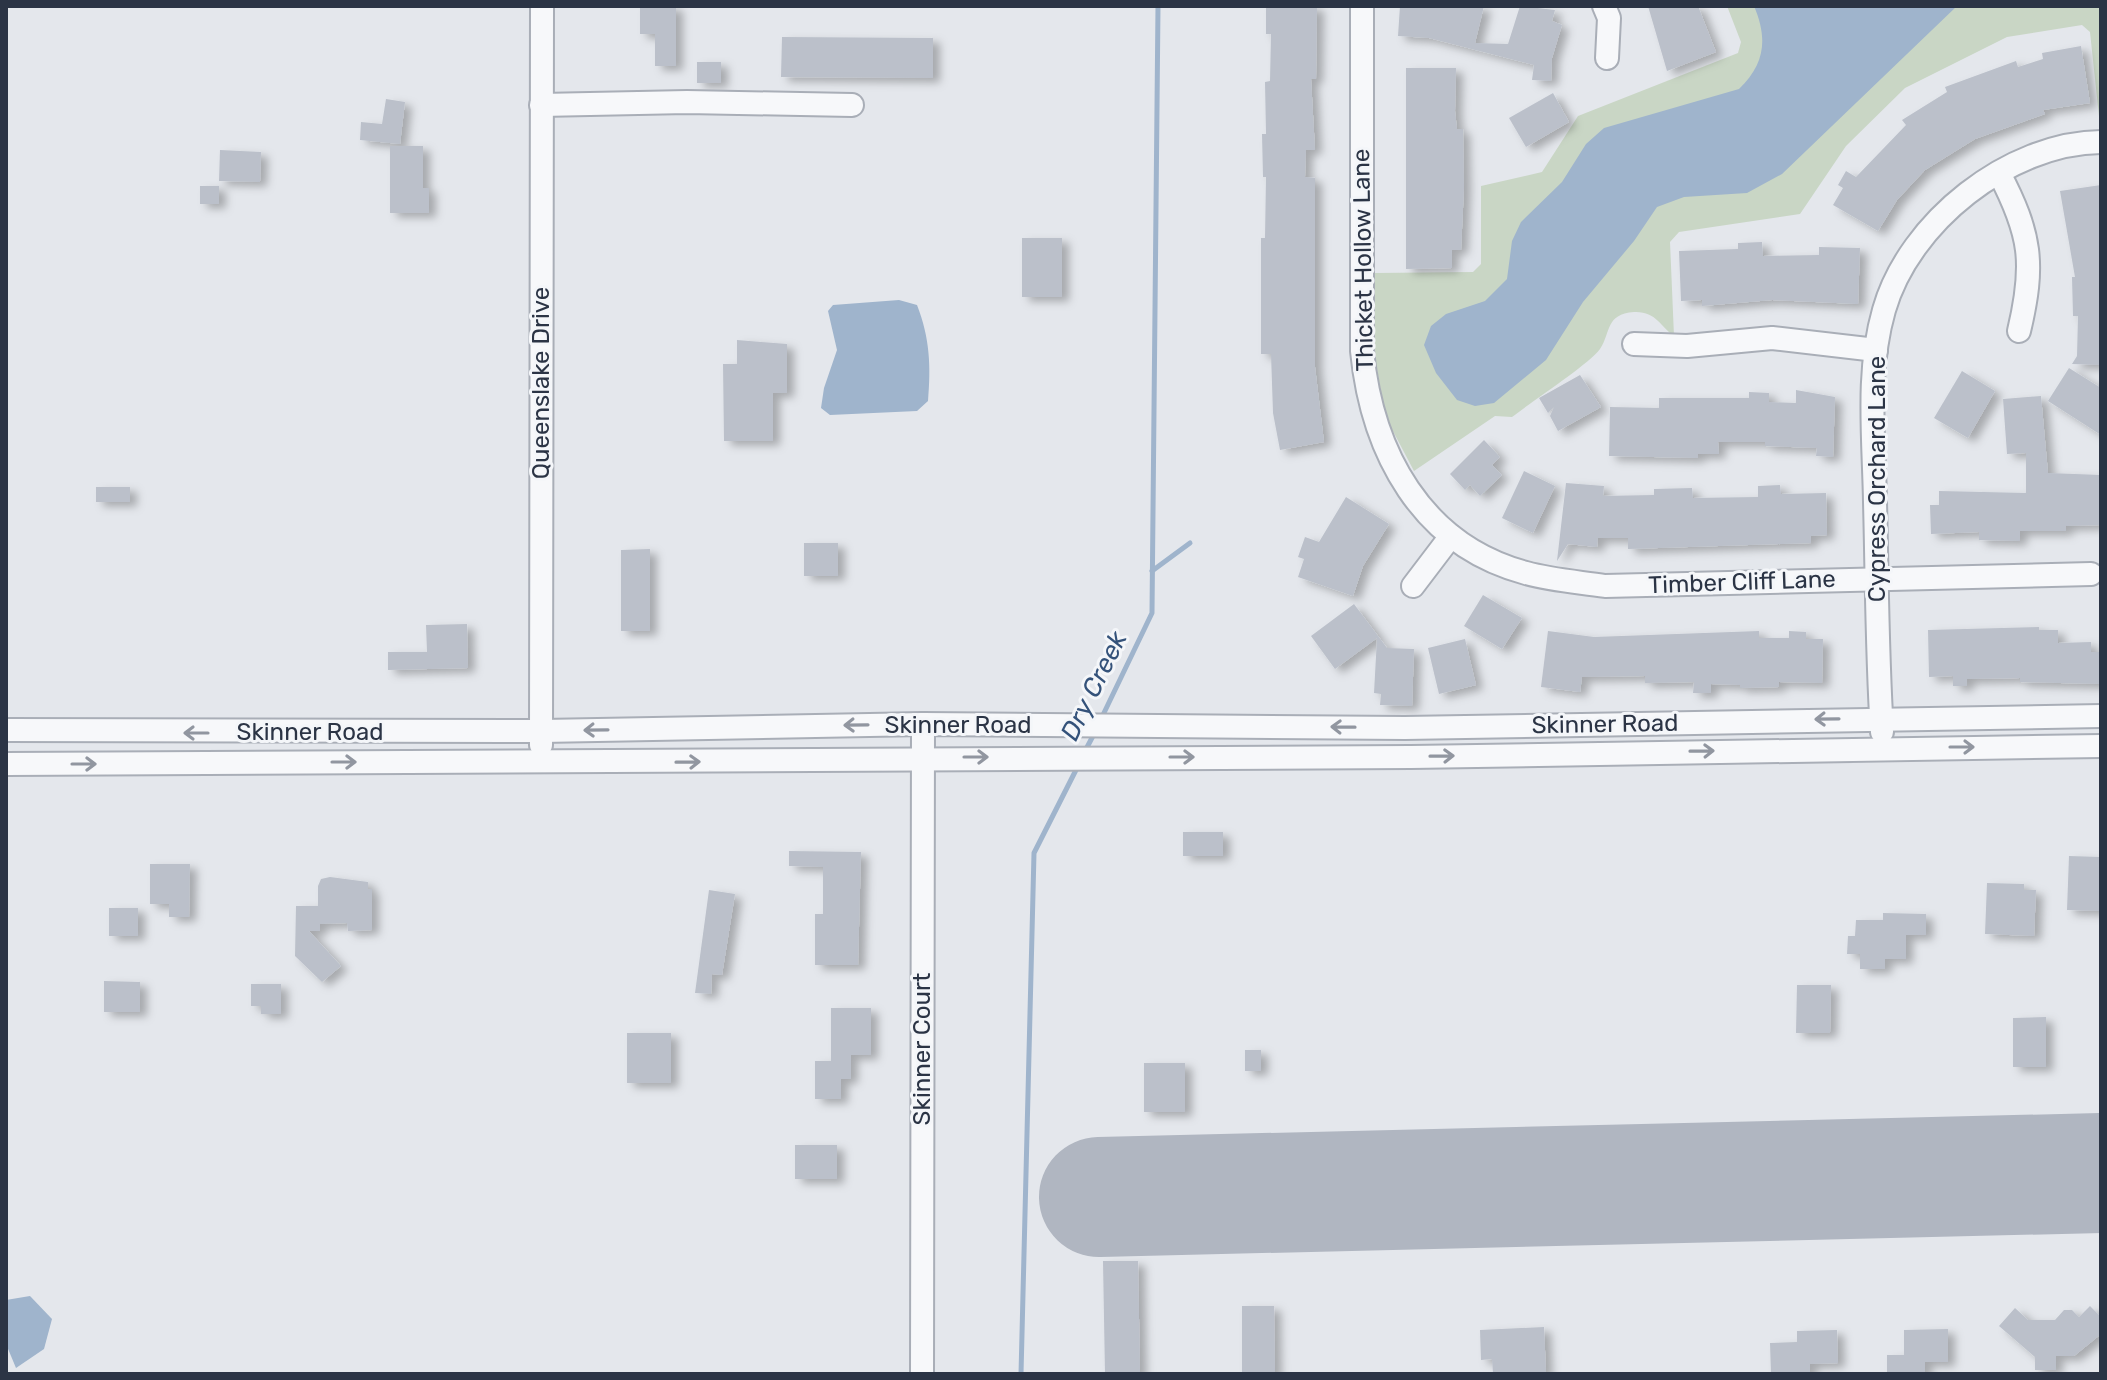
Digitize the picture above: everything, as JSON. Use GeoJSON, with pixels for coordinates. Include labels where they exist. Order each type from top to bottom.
{"type":"FeatureCollection","features":[{"type":"Feature","properties":{"kind":"street","name":"Queenslake Drive"},"geometry":{"type":"LineString","coordinates":[[541,761],[542,6]]}},
{"type":"Feature","properties":{"kind":"street","name":"Thicket Hollow Lane"},"geometry":{"type":"LineString","coordinates":[[1362,6],[1362,351],[1365,385],[1369,407],[1394,467],[1424,510],[1451,536]]}},
{"type":"Feature","properties":{"kind":"street"},"geometry":{"type":"LineString","coordinates":[[1604,6],[1609,18],[1607,58]]}},
{"type":"Feature","properties":{"kind":"street"},"geometry":{"type":"LineString","coordinates":[[541,105],[687,102],[852,105]]}},
{"type":"Feature","properties":{"kind":"street","name":"Cypress Orchard Lane"},"geometry":{"type":"LineString","coordinates":[[1883,748],[1873,388],[1876,350],[1885,307],[1912,251],[1953,202],[1999,173],[2043,154],[2086,142],[2101,142]]}},
{"type":"Feature","properties":{"kind":"street"},"geometry":{"type":"LineString","coordinates":[[1999,173],[2019,210],[2028,246],[2030,286],[2019,331]]}},
{"type":"Feature","properties":{"kind":"street"},"geometry":{"type":"LineString","coordinates":[[1634,344],[1687,346],[1772,338],[1876,350]]}},
{"type":"Feature","properties":{"kind":"street"},"geometry":{"type":"LineString","coordinates":[[1413,586],[1451,536]]}},
{"type":"Feature","properties":{"kind":"street","name":"Timber Cliff Lane"},"geometry":{"type":"LineString","coordinates":[[1451,536],[1525,573],[1605,586],[2091,574]]}},
{"type":"Feature","properties":{"kind":"street","name":"Skinner Road"},"geometry":{"type":"LineString","coordinates":[[6,730],[542,731],[923,724],[1405,728],[2101,716]]}},
{"type":"Feature","properties":{"kind":"street","name":"Skinner Court"},"geometry":{"type":"LineString","coordinates":[[922,1374],[923,724]]}},
{"type":"Feature","properties":{"kind":"street","name":"Skinner Road"},"geometry":{"type":"LineString","coordinates":[[6,764],[627,763],[1104,756],[1411,757],[2101,746]]}},
{"type":"Feature","properties":{"kind":"green space"},"geometry":{"type":"Polygon","coordinates":[[[1727,6],[2101,6],[2101,135],[2090,32],[2082,25],[2007,37],[1905,88],[1846,146],[1800,214],[1679,232],[1670,242],[1674,336],[1648,314],[1634,312],[1618,316],[1610,325],[1600,349],[1572,374],[1512,417],[1495,416],[1414,471],[1385,416],[1375,357],[1375,273],[1473,272],[1481,264],[1481,186],[1542,172],[1578,116],[1738,53],[1741,42],[1727,6]]]}},
{"type":"Feature","properties":{"kind":"water"},"geometry":{"type":"Polygon","coordinates":[[[1754,6],[1957,6],[1782,174],[1747,193],[1684,197],[1657,207],[1634,241],[1583,302],[1546,360],[1494,403],[1475,406],[1457,400],[1436,373],[1424,345],[1431,326],[1446,314],[1485,301],[1507,279],[1512,241],[1521,222],[1562,182],[1586,144],[1604,128],[1739,89],[1754,70],[1762,50],[1761,29],[1754,6]]]}},
{"type":"Feature","properties":{"kind":"water"},"geometry":{"type":"Polygon","coordinates":[[[899,300],[917,305],[925,329],[928,401],[917,411],[830,415],[821,408],[824,388],[837,350],[828,311],[833,305],[899,300]]]}},
{"type":"Feature","properties":{"kind":"water"},"geometry":{"type":"Polygon","coordinates":[[[30,1296],[52,1319],[44,1349],[16,1368],[6,1344],[6,1300],[30,1296]]]}},
{"type":"Feature","properties":{"kind":"building"},"geometry":{"type":"Polygon","coordinates":[[[640,6],[676,6],[676,66],[655,66],[655,34],[640,34],[640,6]]]}},
{"type":"Feature","properties":{"kind":"building"},"geometry":{"type":"Polygon","coordinates":[[[1266,6],[1317,6],[1316,79],[1311,79],[1315,150],[1306,150],[1305,177],[1315,178],[1315,367],[1324,442],[1280,450],[1273,413],[1271,354],[1261,354],[1261,238],[1265,238],[1266,177],[1263,177],[1262,134],[1266,134],[1265,82],[1270,81],[1271,34],[1266,34],[1266,6]]]}},
{"type":"Feature","properties":{"kind":"building"},"geometry":{"type":"Polygon","coordinates":[[[1400,6],[1484,6],[1475,43],[1508,44],[1520,6],[1555,10],[1552,21],[1562,25],[1552,58],[1551,81],[1532,80],[1534,65],[1429,38],[1398,36],[1400,6]]]}},
{"type":"Feature","properties":{"kind":"building"},"geometry":{"type":"Polygon","coordinates":[[[1648,6],[1698,6],[1716,52],[1667,71],[1648,6]]]}},
{"type":"Feature","properties":{"kind":"building"},"geometry":{"type":"Polygon","coordinates":[[[782,37],[933,38],[933,78],[781,77],[782,37]]]}},
{"type":"Feature","properties":{"kind":"building"},"geometry":{"type":"Polygon","coordinates":[[[2081,46],[2090,103],[2043,110],[2045,114],[1975,139],[1925,170],[1897,200],[1878,231],[1833,205],[1843,188],[1838,185],[1846,171],[1856,177],[1906,125],[1902,120],[1947,92],[1945,87],[2016,61],[2018,67],[2043,59],[2042,53],[2081,46]]]}},
{"type":"Feature","properties":{"kind":"building"},"geometry":{"type":"Polygon","coordinates":[[[697,62],[721,62],[721,83],[697,83],[697,62]]]}},
{"type":"Feature","properties":{"kind":"building"},"geometry":{"type":"Polygon","coordinates":[[[1406,68],[1456,68],[1455,111],[1457,129],[1463,129],[1464,187],[1461,250],[1452,250],[1452,268],[1406,269],[1406,68]]]}},
{"type":"Feature","properties":{"kind":"building"},"geometry":{"type":"Polygon","coordinates":[[[1553,93],[1569,122],[1526,147],[1509,118],[1553,93]]]}},
{"type":"Feature","properties":{"kind":"building"},"geometry":{"type":"Polygon","coordinates":[[[386,99],[405,102],[400,144],[360,140],[361,122],[382,124],[386,99]]]}},
{"type":"Feature","properties":{"kind":"building"},"geometry":{"type":"Polygon","coordinates":[[[390,146],[423,146],[423,188],[429,188],[429,213],[390,213],[390,146]]]}},
{"type":"Feature","properties":{"kind":"building"},"geometry":{"type":"Polygon","coordinates":[[[220,150],[261,152],[260,182],[219,181],[220,150]]]}},
{"type":"Feature","properties":{"kind":"building"},"geometry":{"type":"Polygon","coordinates":[[[2101,185],[2101,365],[2072,364],[2077,356],[2078,316],[2073,316],[2072,277],[2075,277],[2060,191],[2101,185]]]}},
{"type":"Feature","properties":{"kind":"building"},"geometry":{"type":"Polygon","coordinates":[[[200,186],[219,186],[219,204],[200,204],[200,186]]]}},
{"type":"Feature","properties":{"kind":"building"},"geometry":{"type":"Polygon","coordinates":[[[1022,238],[1062,238],[1062,297],[1022,297],[1022,238]]]}},
{"type":"Feature","properties":{"kind":"building"},"geometry":{"type":"Polygon","coordinates":[[[1762,242],[1763,256],[1819,255],[1819,247],[1860,248],[1858,304],[1772,300],[1702,306],[1702,300],[1681,301],[1679,251],[1738,249],[1738,243],[1762,242]]]}},
{"type":"Feature","properties":{"kind":"building"},"geometry":{"type":"Polygon","coordinates":[[[737,340],[787,344],[787,393],[773,393],[773,441],[724,441],[723,364],[737,364],[737,340]]]}},
{"type":"Feature","properties":{"kind":"building"},"geometry":{"type":"Polygon","coordinates":[[[2069,368],[2101,388],[2101,435],[2048,401],[2069,368]]]}},
{"type":"Feature","properties":{"kind":"building"},"geometry":{"type":"Polygon","coordinates":[[[1962,371],[1995,391],[1968,438],[1934,418],[1962,371]]]}},
{"type":"Feature","properties":{"kind":"building"},"geometry":{"type":"Polygon","coordinates":[[[1580,375],[1601,407],[1558,431],[1550,416],[1554,407],[1548,413],[1539,398],[1580,375]]]}},
{"type":"Feature","properties":{"kind":"building"},"geometry":{"type":"Polygon","coordinates":[[[1796,390],[1835,397],[1833,457],[1816,456],[1817,448],[1765,446],[1765,442],[1718,442],[1719,454],[1698,454],[1698,458],[1609,456],[1610,407],[1659,408],[1659,398],[1749,398],[1749,392],[1769,393],[1769,402],[1796,403],[1796,390]]]}},
{"type":"Feature","properties":{"kind":"building"},"geometry":{"type":"Polygon","coordinates":[[[2041,396],[2048,473],[2101,475],[2101,525],[2066,526],[2066,531],[2020,531],[2020,541],[1979,540],[1979,532],[1931,534],[1930,505],[1939,505],[1939,491],[2026,493],[2026,453],[2007,454],[2003,399],[2041,396]]]}},
{"type":"Feature","properties":{"kind":"building"},"geometry":{"type":"Polygon","coordinates":[[[1484,440],[1500,457],[1492,465],[1502,475],[1480,496],[1470,485],[1465,490],[1450,474],[1484,440]]]}},
{"type":"Feature","properties":{"kind":"building"},"geometry":{"type":"Polygon","coordinates":[[[1524,471],[1555,486],[1533,533],[1502,518],[1524,471]]]}},
{"type":"Feature","properties":{"kind":"building"},"geometry":{"type":"Polygon","coordinates":[[[1566,483],[1604,486],[1603,496],[1654,495],[1654,489],[1692,488],[1693,498],[1758,497],[1758,486],[1780,485],[1781,494],[1826,493],[1827,535],[1811,536],[1811,543],[1628,549],[1628,538],[1598,538],[1597,547],[1568,544],[1557,561],[1566,483]]]}},
{"type":"Feature","properties":{"kind":"building"},"geometry":{"type":"Polygon","coordinates":[[[96,487],[130,487],[130,502],[96,502],[96,487]]]}},
{"type":"Feature","properties":{"kind":"building"},"geometry":{"type":"Polygon","coordinates":[[[1346,497],[1389,524],[1363,566],[1353,596],[1298,577],[1304,559],[1298,557],[1305,537],[1319,542],[1346,497]]]}},
{"type":"Feature","properties":{"kind":"building"},"geometry":{"type":"Polygon","coordinates":[[[804,543],[838,543],[838,576],[804,576],[804,543]]]}},
{"type":"Feature","properties":{"kind":"building"},"geometry":{"type":"Polygon","coordinates":[[[650,549],[650,631],[621,631],[621,550],[650,549]]]}},
{"type":"Feature","properties":{"kind":"building"},"geometry":{"type":"Polygon","coordinates":[[[1483,595],[1522,618],[1502,649],[1464,626],[1483,595]]]}},
{"type":"Feature","properties":{"kind":"building"},"geometry":{"type":"Polygon","coordinates":[[[1354,604],[1387,648],[1414,649],[1412,706],[1380,705],[1381,694],[1374,693],[1377,638],[1335,669],[1311,636],[1354,604]]]}},
{"type":"Feature","properties":{"kind":"building"},"geometry":{"type":"Polygon","coordinates":[[[467,624],[468,668],[388,670],[388,652],[427,652],[426,625],[467,624]]]}},
{"type":"Feature","properties":{"kind":"building"},"geometry":{"type":"Polygon","coordinates":[[[2039,627],[2039,630],[2058,630],[2058,643],[2091,642],[2091,652],[2101,652],[2101,684],[2020,682],[2020,678],[1967,679],[1967,686],[1953,686],[1953,676],[1929,677],[1928,630],[2039,627]]]}},
{"type":"Feature","properties":{"kind":"building"},"geometry":{"type":"Polygon","coordinates":[[[1548,631],[1594,637],[1759,631],[1759,638],[1789,638],[1789,631],[1806,632],[1806,639],[1823,639],[1822,683],[1779,682],[1779,687],[1740,688],[1740,685],[1711,684],[1711,693],[1693,693],[1694,682],[1645,683],[1645,676],[1582,677],[1580,692],[1541,687],[1548,631]]]}},
{"type":"Feature","properties":{"kind":"building"},"geometry":{"type":"Polygon","coordinates":[[[1465,639],[1476,685],[1439,694],[1428,648],[1465,639]]]}},
{"type":"Feature","properties":{"kind":"building"},"geometry":{"type":"Polygon","coordinates":[[[1183,832],[1223,832],[1223,856],[1183,856],[1183,832]]]}},
{"type":"Feature","properties":{"kind":"building"},"geometry":{"type":"Polygon","coordinates":[[[789,851],[861,852],[858,965],[815,965],[815,914],[823,914],[823,867],[789,866],[789,851]]]}},
{"type":"Feature","properties":{"kind":"building"},"geometry":{"type":"Polygon","coordinates":[[[2069,856],[2101,857],[2101,911],[2067,910],[2069,856]]]}},
{"type":"Feature","properties":{"kind":"building"},"geometry":{"type":"Polygon","coordinates":[[[150,864],[190,864],[189,917],[169,917],[169,904],[150,904],[150,864]]]}},
{"type":"Feature","properties":{"kind":"building"},"geometry":{"type":"Polygon","coordinates":[[[330,877],[368,882],[368,889],[372,889],[372,930],[348,931],[347,923],[320,924],[320,931],[309,931],[341,966],[322,982],[295,956],[296,906],[318,906],[318,886],[321,879],[330,877]]]}},
{"type":"Feature","properties":{"kind":"building"},"geometry":{"type":"Polygon","coordinates":[[[1987,883],[2024,884],[2024,890],[2036,890],[2034,936],[1985,934],[1987,883]]]}},
{"type":"Feature","properties":{"kind":"building"},"geometry":{"type":"Polygon","coordinates":[[[709,890],[735,894],[722,975],[712,974],[711,994],[695,993],[709,890]]]}},
{"type":"Feature","properties":{"kind":"building"},"geometry":{"type":"Polygon","coordinates":[[[109,908],[138,908],[138,936],[109,936],[109,908]]]}},
{"type":"Feature","properties":{"kind":"building"},"geometry":{"type":"Polygon","coordinates":[[[1883,913],[1926,914],[1926,935],[1906,935],[1906,959],[1885,959],[1885,969],[1860,969],[1860,954],[1847,954],[1848,936],[1855,936],[1856,920],[1883,920],[1883,913]]]}},
{"type":"Feature","properties":{"kind":"building"},"geometry":{"type":"Polygon","coordinates":[[[104,981],[140,982],[140,1012],[104,1012],[104,981]]]}},
{"type":"Feature","properties":{"kind":"building"},"geometry":{"type":"Polygon","coordinates":[[[251,984],[281,984],[281,1014],[261,1014],[261,1006],[251,1006],[251,984]]]}},
{"type":"Feature","properties":{"kind":"building"},"geometry":{"type":"Polygon","coordinates":[[[1797,985],[1831,985],[1830,1033],[1796,1033],[1797,985]]]}},
{"type":"Feature","properties":{"kind":"building"},"geometry":{"type":"Polygon","coordinates":[[[831,1008],[871,1008],[871,1055],[851,1055],[851,1079],[841,1079],[841,1099],[815,1099],[815,1061],[831,1061],[831,1008]]]}},
{"type":"Feature","properties":{"kind":"building"},"geometry":{"type":"Polygon","coordinates":[[[2046,1017],[2046,1067],[2013,1067],[2013,1018],[2046,1017]]]}},
{"type":"Feature","properties":{"kind":"building"},"geometry":{"type":"Polygon","coordinates":[[[627,1033],[671,1033],[671,1083],[627,1083],[627,1033]]]}},
{"type":"Feature","properties":{"kind":"building"},"geometry":{"type":"Polygon","coordinates":[[[1245,1050],[1261,1050],[1261,1071],[1245,1071],[1245,1050]]]}},
{"type":"Feature","properties":{"kind":"building"},"geometry":{"type":"Polygon","coordinates":[[[1144,1063],[1185,1063],[1185,1112],[1144,1112],[1144,1063]]]}},
{"type":"Feature","properties":{"kind":"building"},"geometry":{"type":"Polygon","coordinates":[[[795,1145],[837,1145],[837,1179],[795,1179],[795,1145]]]}},
{"type":"Feature","properties":{"kind":"building"},"geometry":{"type":"Polygon","coordinates":[[[1103,1261],[1138,1261],[1140,1374],[1105,1374],[1103,1261]]]}},
{"type":"Feature","properties":{"kind":"building"},"geometry":{"type":"Polygon","coordinates":[[[1242,1306],[1274,1306],[1275,1374],[1242,1374],[1242,1306]]]}},
{"type":"Feature","properties":{"kind":"building"},"geometry":{"type":"Polygon","coordinates":[[[2090,1306],[2101,1317],[2101,1334],[2074,1356],[2056,1356],[2056,1370],[2035,1370],[2035,1357],[1999,1326],[2015,1308],[2028,1320],[2055,1320],[2064,1310],[2072,1310],[2079,1317],[2090,1306]]]}},
{"type":"Feature","properties":{"kind":"building"},"geometry":{"type":"Polygon","coordinates":[[[1544,1327],[1546,1373],[1493,1374],[1492,1359],[1481,1360],[1480,1330],[1544,1327]]]}},
{"type":"Feature","properties":{"kind":"building"},"geometry":{"type":"Polygon","coordinates":[[[1948,1329],[1948,1362],[1925,1362],[1925,1374],[1887,1374],[1887,1355],[1904,1355],[1904,1330],[1948,1329]]]}},
{"type":"Feature","properties":{"kind":"building"},"geometry":{"type":"Polygon","coordinates":[[[1837,1330],[1838,1363],[1810,1364],[1810,1374],[1771,1374],[1770,1343],[1797,1342],[1797,1331],[1837,1330]]]}},
{"type":"Feature","properties":{"kind":"waterway","name":"Dry Creek"},"geometry":{"type":"LineString","coordinates":[[1102,717],[1152,613],[1158,6]]}},
{"type":"Feature","properties":{"kind":"waterway"},"geometry":{"type":"LineString","coordinates":[[1152,571],[1190,543]]}},
{"type":"Feature","properties":{"kind":"waterway","name":"Dry Creek"},"geometry":{"type":"LineString","coordinates":[[1084,753],[1094,734]]}},
{"type":"Feature","properties":{"kind":"waterway","name":"Dry Creek"},"geometry":{"type":"LineString","coordinates":[[1021,1374],[1034,853],[1078,766]]}},
{"type":"Feature","properties":{"kind":"runway"},"geometry":{"type":"LineString","coordinates":[[1099,1197],[2101,1173]]}}]}
